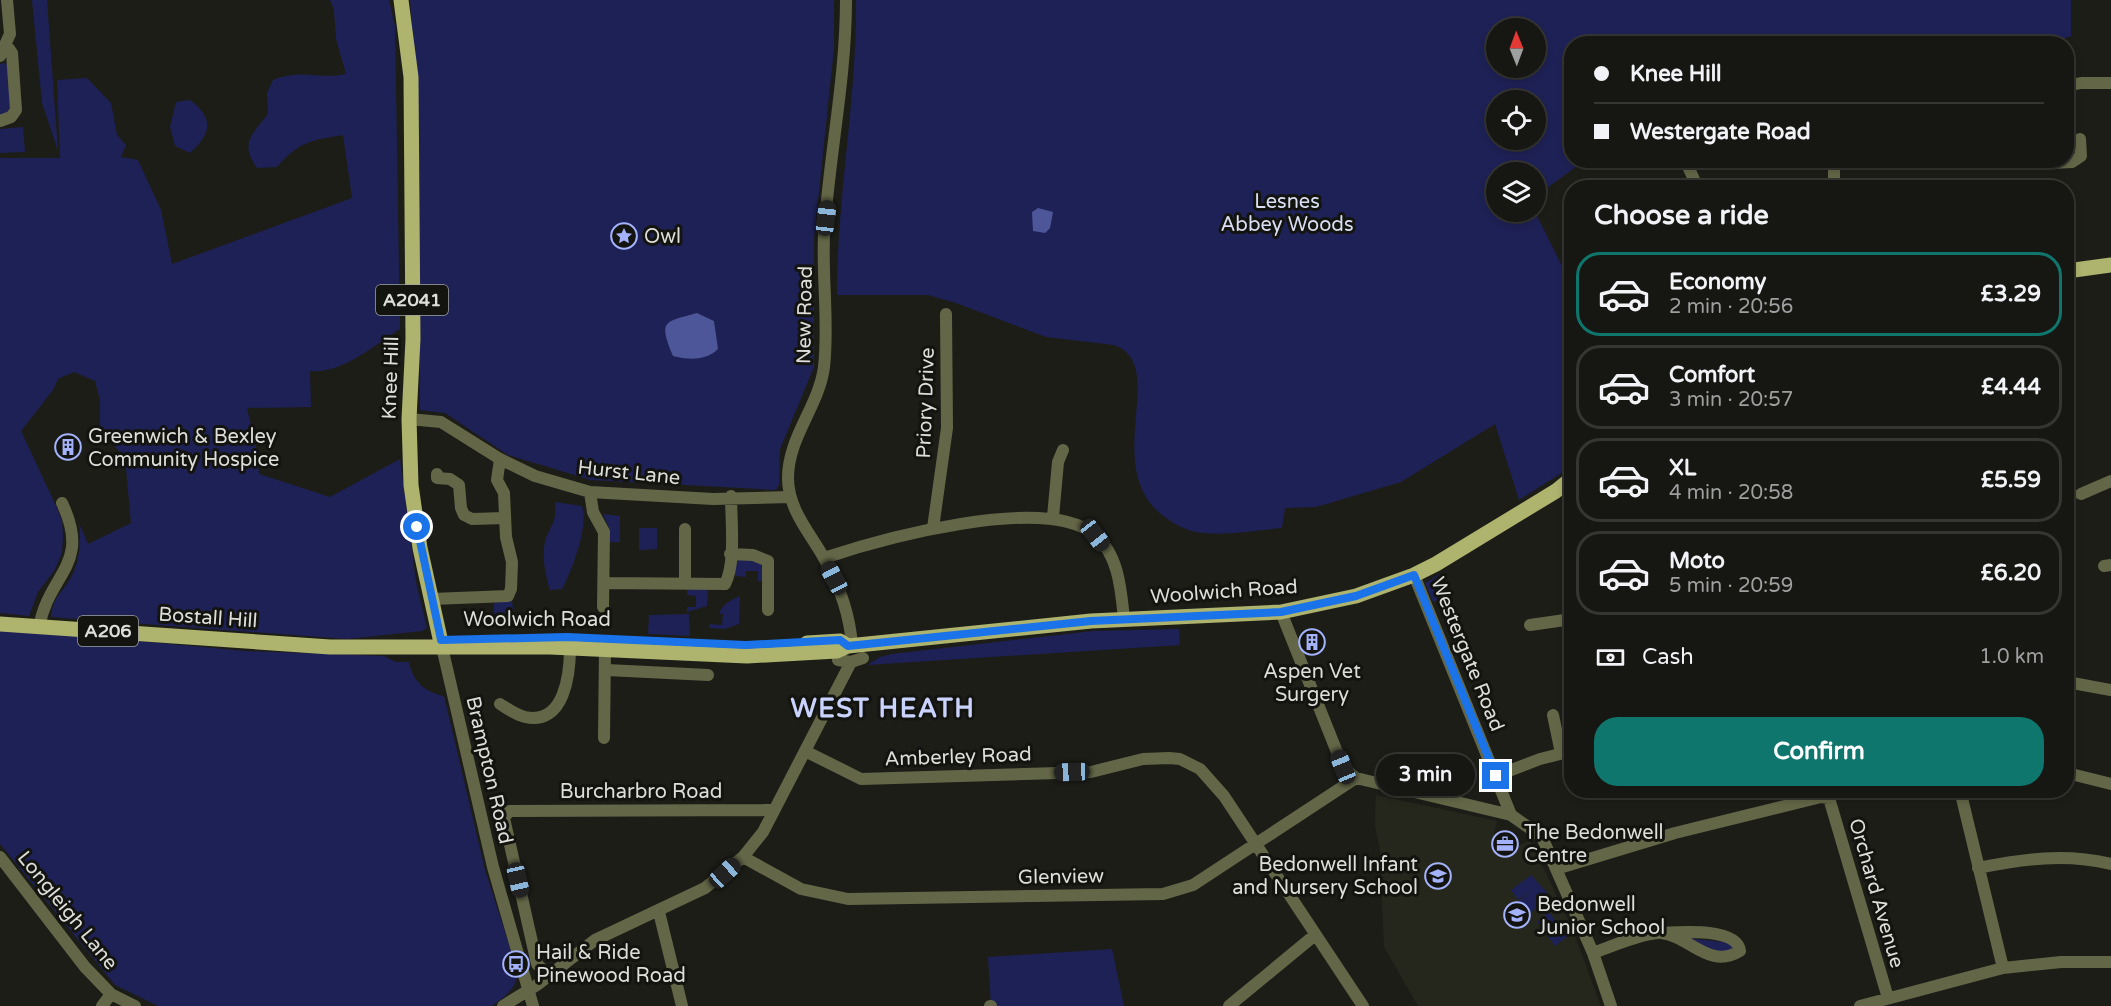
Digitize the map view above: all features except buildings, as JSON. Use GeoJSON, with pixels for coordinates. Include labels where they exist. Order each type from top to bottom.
{"type":"FeatureCollection","features":[{"type":"Feature","properties":{"kind":"main road","name":"Knee Hill"},"geometry":{"type":"LineString","coordinates":[[401,0],[411,77],[413,339],[409,419],[411,486],[420,548],[441,644]]}},
{"type":"Feature","properties":{"kind":"main road"},"geometry":{"type":"LineString","coordinates":[[2074,270],[2111,265]]}},
{"type":"Feature","properties":{"kind":"main road","name":"Woolwich Road"},"geometry":{"type":"LineString","coordinates":[[376,647],[391,642],[605,648],[747,656],[837,651],[850,646],[1124,619],[1281,612],[1356,596],[1414,575],[1470,544],[1564,484]]}},
{"type":"Feature","properties":{"kind":"main road","name":"Bostall Hill"},"geometry":{"type":"LineString","coordinates":[[0,624],[330,647],[376,647]]}},
{"type":"Feature","properties":{"kind":"main road","name":"Woolwich Road"},"geometry":{"type":"LineString","coordinates":[[441,644],[567,637],[746,645],[840,640],[850,646]]}},
{"type":"Feature","properties":{"kind":"street"},"geometry":{"type":"LineString","coordinates":[[0,121],[11,117],[16,110],[12,53],[3,51],[10,34],[7,0]]}},
{"type":"Feature","properties":{"kind":"street","name":"New Road"},"geometry":{"type":"LineString","coordinates":[[846,0],[843,80],[824,234],[824,364],[817,394],[792,451],[788,478],[790,497],[842,596],[849,624],[850,646]]}},
{"type":"Feature","properties":{"kind":"street"},"geometry":{"type":"LineString","coordinates":[[2074,84],[2111,83]]}},
{"type":"Feature","properties":{"kind":"street"},"geometry":{"type":"LineString","coordinates":[[2074,161],[2081,156],[2080,139]]}},
{"type":"Feature","properties":{"kind":"street"},"geometry":{"type":"LineString","coordinates":[[1834,169],[1834,180]]}},
{"type":"Feature","properties":{"kind":"street","name":"Priory Drive"},"geometry":{"type":"LineString","coordinates":[[933,528],[947,429],[946,314]]}},
{"type":"Feature","properties":{"kind":"street","name":"Hurst Lane"},"geometry":{"type":"LineString","coordinates":[[409,419],[441,422],[500,459],[535,476],[590,492],[702,498],[790,497]]}},
{"type":"Feature","properties":{"kind":"street"},"geometry":{"type":"LineString","coordinates":[[1053,517],[1058,462],[1063,450]]}},
{"type":"Feature","properties":{"kind":"street"},"geometry":{"type":"LineString","coordinates":[[432,599],[508,596],[511,589],[512,562],[504,493],[497,480],[500,459]]}},
{"type":"Feature","properties":{"kind":"street"},"geometry":{"type":"LineString","coordinates":[[436,474],[437,478],[450,479],[459,484],[464,516],[472,519],[506,518]]}},
{"type":"Feature","properties":{"kind":"street"},"geometry":{"type":"LineString","coordinates":[[2081,494],[2111,481]]}},
{"type":"Feature","properties":{"kind":"street"},"geometry":{"type":"LineString","coordinates":[[590,492],[593,512],[604,532],[603,607]]}},
{"type":"Feature","properties":{"kind":"street"},"geometry":{"type":"LineString","coordinates":[[604,583],[724,584],[728,577],[730,554],[731,496]]}},
{"type":"Feature","properties":{"kind":"street"},"geometry":{"type":"LineString","coordinates":[[39,628],[42,609],[50,591],[64,575],[74,548],[72,523],[63,503]]}},
{"type":"Feature","properties":{"kind":"street"},"geometry":{"type":"LineString","coordinates":[[824,558],[873,542],[933,528],[1053,517],[1073,523],[1095,535],[1112,557],[1121,590],[1124,619]]}},
{"type":"Feature","properties":{"kind":"street"},"geometry":{"type":"LineString","coordinates":[[685,529],[685,584]]}},
{"type":"Feature","properties":{"kind":"street"},"geometry":{"type":"LineString","coordinates":[[730,554],[753,555],[768,561],[768,610]]}},
{"type":"Feature","properties":{"kind":"street","name":"Westergate Road"},"geometry":{"type":"LineString","coordinates":[[1414,575],[1511,815]]}},
{"type":"Feature","properties":{"kind":"street"},"geometry":{"type":"LineString","coordinates":[[1281,612],[1343,767],[1356,778],[1511,815],[1542,837],[1593,953],[1611,1006]]}},
{"type":"Feature","properties":{"kind":"street"},"geometry":{"type":"LineString","coordinates":[[1530,625],[1564,620]]}},
{"type":"Feature","properties":{"kind":"street","name":"Brampton Road"},"geometry":{"type":"LineString","coordinates":[[441,644],[493,867],[533,1006]]}},
{"type":"Feature","properties":{"kind":"street"},"geometry":{"type":"LineString","coordinates":[[500,704],[519,715],[532,718],[553,708],[567,686],[570,647]]}},
{"type":"Feature","properties":{"kind":"street"},"geometry":{"type":"LineString","coordinates":[[605,648],[603,667],[612,670],[708,675]]}},
{"type":"Feature","properties":{"kind":"street"},"geometry":{"type":"LineString","coordinates":[[676,674],[677,652]]}},
{"type":"Feature","properties":{"kind":"street"},"geometry":{"type":"LineString","coordinates":[[503,1006],[596,940],[659,912],[705,888],[743,857],[763,832],[805,751],[857,660],[838,660]]}},
{"type":"Feature","properties":{"kind":"street"},"geometry":{"type":"LineString","coordinates":[[604,738],[612,670]]}},
{"type":"Feature","properties":{"kind":"street"},"geometry":{"type":"LineString","coordinates":[[2074,683],[2111,690]]}},
{"type":"Feature","properties":{"kind":"street"},"geometry":{"type":"LineString","coordinates":[[1553,715],[1564,744]]}},
{"type":"Feature","properties":{"kind":"street","name":"Amberley Road"},"geometry":{"type":"LineString","coordinates":[[805,751],[861,779],[1091,772],[1152,757],[1180,759],[1208,776],[1363,1006]]}},
{"type":"Feature","properties":{"kind":"street"},"geometry":{"type":"LineString","coordinates":[[1496,776],[1564,753]]}},
{"type":"Feature","properties":{"kind":"street"},"geometry":{"type":"LineString","coordinates":[[2074,775],[2111,784]]}},
{"type":"Feature","properties":{"kind":"street","name":"Glenview"},"geometry":{"type":"LineString","coordinates":[[743,857],[801,889],[848,899],[1163,894],[1192,885],[1356,778]]}},
{"type":"Feature","properties":{"kind":"street","name":"Orchard Avenue"},"geometry":{"type":"LineString","coordinates":[[1556,869],[1676,833],[1817,798]]}},
{"type":"Feature","properties":{"kind":"street","name":"Orchard Avenue"},"geometry":{"type":"LineString","coordinates":[[1834,798],[1888,998]]}},
{"type":"Feature","properties":{"kind":"street"},"geometry":{"type":"LineString","coordinates":[[1961,798],[2003,968]]}},
{"type":"Feature","properties":{"kind":"street","name":"Burcharbro Road"},"geometry":{"type":"LineString","coordinates":[[548,975],[537,963],[504,818],[509,811],[773,810]]}},
{"type":"Feature","properties":{"kind":"street","name":"Longleigh Lane"},"geometry":{"type":"LineString","coordinates":[[0,857],[85,967],[111,994],[135,1006]]}},
{"type":"Feature","properties":{"kind":"street"},"geometry":{"type":"LineString","coordinates":[[1978,867],[2026,858],[2060,857],[2111,864]]}},
{"type":"Feature","properties":{"kind":"street"},"geometry":{"type":"LineString","coordinates":[[659,912],[682,1006]]}},
{"type":"Feature","properties":{"kind":"street"},"geometry":{"type":"LineString","coordinates":[[1593,953],[1661,933],[1684,932],[1720,935],[1735,939],[1740,951],[1731,956],[1719,957],[1661,933]]}},
{"type":"Feature","properties":{"kind":"street"},"geometry":{"type":"LineString","coordinates":[[1229,1006],[1316,935]]}},
{"type":"Feature","properties":{"kind":"street"},"geometry":{"type":"LineString","coordinates":[[1860,1006],[2003,968],[2061,962],[2111,962]]}},
{"type":"Feature","properties":{"kind":"street"},"geometry":{"type":"LineString","coordinates":[[102,1006],[111,994]]}},
{"type":"Feature","properties":{"kind":"shaded area"},"geometry":{"type":"Polygon","coordinates":[[[1376,795],[1497,821],[1491,847],[1500,855],[1530,840],[1572,928],[1601,1006],[1418,1006],[1384,947],[1380,850],[1375,826],[1376,795]]]}},
{"type":"Feature","properties":{"kind":"green space"},"geometry":{"type":"Polygon","coordinates":[[[32,0],[47,0],[58,151],[42,103],[32,0]]]}},
{"type":"Feature","properties":{"kind":"green space"},"geometry":{"type":"Polygon","coordinates":[[[330,0],[389,0],[395,26],[400,329],[346,363],[322,371],[310,371],[311,407],[247,408],[257,451],[259,474],[330,497],[400,459],[416,582],[427,628],[422,631],[347,639],[51,617],[56,600],[76,566],[80,545],[79,523],[88,544],[131,523],[125,458],[100,429],[100,400],[95,381],[74,372],[58,379],[53,390],[21,431],[62,521],[62,553],[54,571],[38,592],[29,616],[0,613],[0,158],[60,158],[57,80],[87,78],[111,103],[117,135],[126,145],[121,157],[138,160],[161,210],[172,264],[352,198],[343,135],[299,147],[277,167],[257,168],[249,152],[253,134],[268,114],[267,93],[273,80],[302,74],[327,76],[346,74],[336,39],[334,10],[330,0]]]}},
{"type":"Feature","properties":{"kind":"green space"},"geometry":{"type":"Polygon","coordinates":[[[410,0],[834,0],[834,48],[814,239],[814,367],[780,449],[779,484],[776,490],[591,480],[508,455],[445,413],[420,410],[417,97],[410,0]],[[697,313],[665,333],[673,356],[701,358],[716,337],[714,321],[697,313]]]}},
{"type":"Feature","properties":{"kind":"green space","name":"Lesnes Abbey Woods"},"geometry":{"type":"Polygon","coordinates":[[[856,0],[2071,0],[2071,36],[1564,36],[1564,168],[1574,168],[1546,189],[1546,162],[1486,162],[1486,222],[1540,222],[1564,270],[1564,470],[1519,500],[1495,424],[1401,482],[1316,507],[1285,508],[1282,528],[1247,532],[1220,534],[1196,532],[1186,529],[1156,510],[1140,485],[1135,458],[1137,377],[1131,357],[1114,345],[1046,337],[956,303],[928,295],[837,295],[840,221],[850,111],[856,0]]]}},
{"type":"Feature","properties":{"kind":"green space"},"geometry":{"type":"Polygon","coordinates":[[[5,63],[9,67],[11,109],[0,116],[0,64],[5,63]]]}},
{"type":"Feature","properties":{"kind":"green space"},"geometry":{"type":"Polygon","coordinates":[[[190,100],[203,113],[207,126],[203,139],[190,153],[175,146],[170,127],[176,102],[190,100]]]}},
{"type":"Feature","properties":{"kind":"green space"},"geometry":{"type":"Polygon","coordinates":[[[23,127],[25,152],[0,153],[0,129],[23,127]]]}},
{"type":"Feature","properties":{"kind":"green space"},"geometry":{"type":"Polygon","coordinates":[[[555,502],[582,506],[584,514],[575,560],[562,589],[550,590],[545,571],[544,550],[554,518],[555,502]]]}},
{"type":"Feature","properties":{"kind":"green space"},"geometry":{"type":"Polygon","coordinates":[[[603,514],[620,516],[620,542],[609,542],[609,528],[603,514]]]}},
{"type":"Feature","properties":{"kind":"green space"},"geometry":{"type":"Polygon","coordinates":[[[639,528],[657,528],[657,549],[639,550],[639,528]]]}},
{"type":"Feature","properties":{"kind":"green space"},"geometry":{"type":"Polygon","coordinates":[[[740,559],[753,559],[761,563],[764,581],[758,581],[758,571],[746,571],[746,577],[735,576],[735,564],[740,559]]]}},
{"type":"Feature","properties":{"kind":"green space"},"geometry":{"type":"Polygon","coordinates":[[[1440,574],[1447,591],[1436,594],[1438,600],[1433,602],[1425,583],[1440,574]]]}},
{"type":"Feature","properties":{"kind":"green space"},"geometry":{"type":"Polygon","coordinates":[[[687,587],[708,588],[707,606],[687,612],[687,607],[696,607],[696,596],[687,595],[687,587]]]}},
{"type":"Feature","properties":{"kind":"green space"},"geometry":{"type":"Polygon","coordinates":[[[740,596],[739,624],[725,629],[709,628],[709,624],[722,625],[723,614],[719,614],[720,611],[727,603],[740,596]]]}},
{"type":"Feature","properties":{"kind":"green space"},"geometry":{"type":"Polygon","coordinates":[[[512,600],[514,618],[494,621],[494,603],[512,600]]]}},
{"type":"Feature","properties":{"kind":"green space"},"geometry":{"type":"Polygon","coordinates":[[[689,614],[690,636],[648,634],[649,615],[689,614]]]}},
{"type":"Feature","properties":{"kind":"green space"},"geometry":{"type":"Polygon","coordinates":[[[1179,629],[1180,645],[867,665],[880,657],[892,654],[1093,631],[1179,629]]]}},
{"type":"Feature","properties":{"kind":"green space"},"geometry":{"type":"Polygon","coordinates":[[[0,631],[245,651],[384,656],[396,662],[409,662],[413,675],[421,685],[431,692],[444,696],[485,870],[518,973],[512,988],[506,996],[492,1006],[158,1006],[115,985],[0,844],[0,631]]]}},
{"type":"Feature","properties":{"kind":"green space"},"geometry":{"type":"Polygon","coordinates":[[[1531,875],[1551,897],[1526,916],[1516,903],[1534,889],[1518,900],[1511,890],[1531,875]]]}},
{"type":"Feature","properties":{"kind":"green space"},"geometry":{"type":"Polygon","coordinates":[[[1549,912],[1567,937],[1555,946],[1537,922],[1549,912]]]}},
{"type":"Feature","properties":{"kind":"green space"},"geometry":{"type":"Polygon","coordinates":[[[1677,937],[1732,943],[1735,948],[1722,954],[1677,937]]]}},
{"type":"Feature","properties":{"kind":"green space"},"geometry":{"type":"Polygon","coordinates":[[[1112,949],[1124,1006],[991,1006],[988,957],[1112,949]]]}},
{"type":"Feature","properties":{"kind":"water"},"geometry":{"type":"Polygon","coordinates":[[[1038,208],[1053,212],[1050,228],[1045,233],[1033,231],[1032,212],[1038,208]]]}},
{"type":"Feature","properties":{"kind":"water"},"geometry":{"type":"Polygon","coordinates":[[[697,313],[714,321],[718,349],[702,358],[673,356],[666,335],[667,324],[678,318],[697,313]]]}},
{"type":"Feature","properties":{"kind":"place","name":"Owl"},"geometry":{"type":"Point","coordinates":[624,236]}},
{"type":"Feature","properties":{"kind":"place","name":"Greenwich & Bexley Community Hospice"},"geometry":{"type":"Point","coordinates":[68,447]}},
{"type":"Feature","properties":{"kind":"place","name":"Aspen Vet Surgery"},"geometry":{"type":"Point","coordinates":[1312,642]}},
{"type":"Feature","properties":{"kind":"place","name":"The Bedonwell Centre"},"geometry":{"type":"Point","coordinates":[1505,844]}},
{"type":"Feature","properties":{"kind":"place","name":"Bedonwell Infant and Nursery School"},"geometry":{"type":"Point","coordinates":[1438,876]}},
{"type":"Feature","properties":{"kind":"place","name":"Bedonwell Junior School"},"geometry":{"type":"Point","coordinates":[1517,915]}},
{"type":"Feature","properties":{"kind":"place","name":"Hail & Ride Pinewood Road"},"geometry":{"type":"Point","coordinates":[516,964]}},
{"type":"Feature","properties":{"kind":"district","name":"WEST HEATH"},"geometry":{"type":"Point","coordinates":[883,708]}},
{"type":"Feature","properties":{"kind":"route"},"geometry":{"type":"LineString","coordinates":[[417,527],[427,584],[441,640],[567,637],[746,645],[840,640],[848,646],[1091,621],[1281,612],[1356,596],[1414,575],[1496,776]]}}]}
